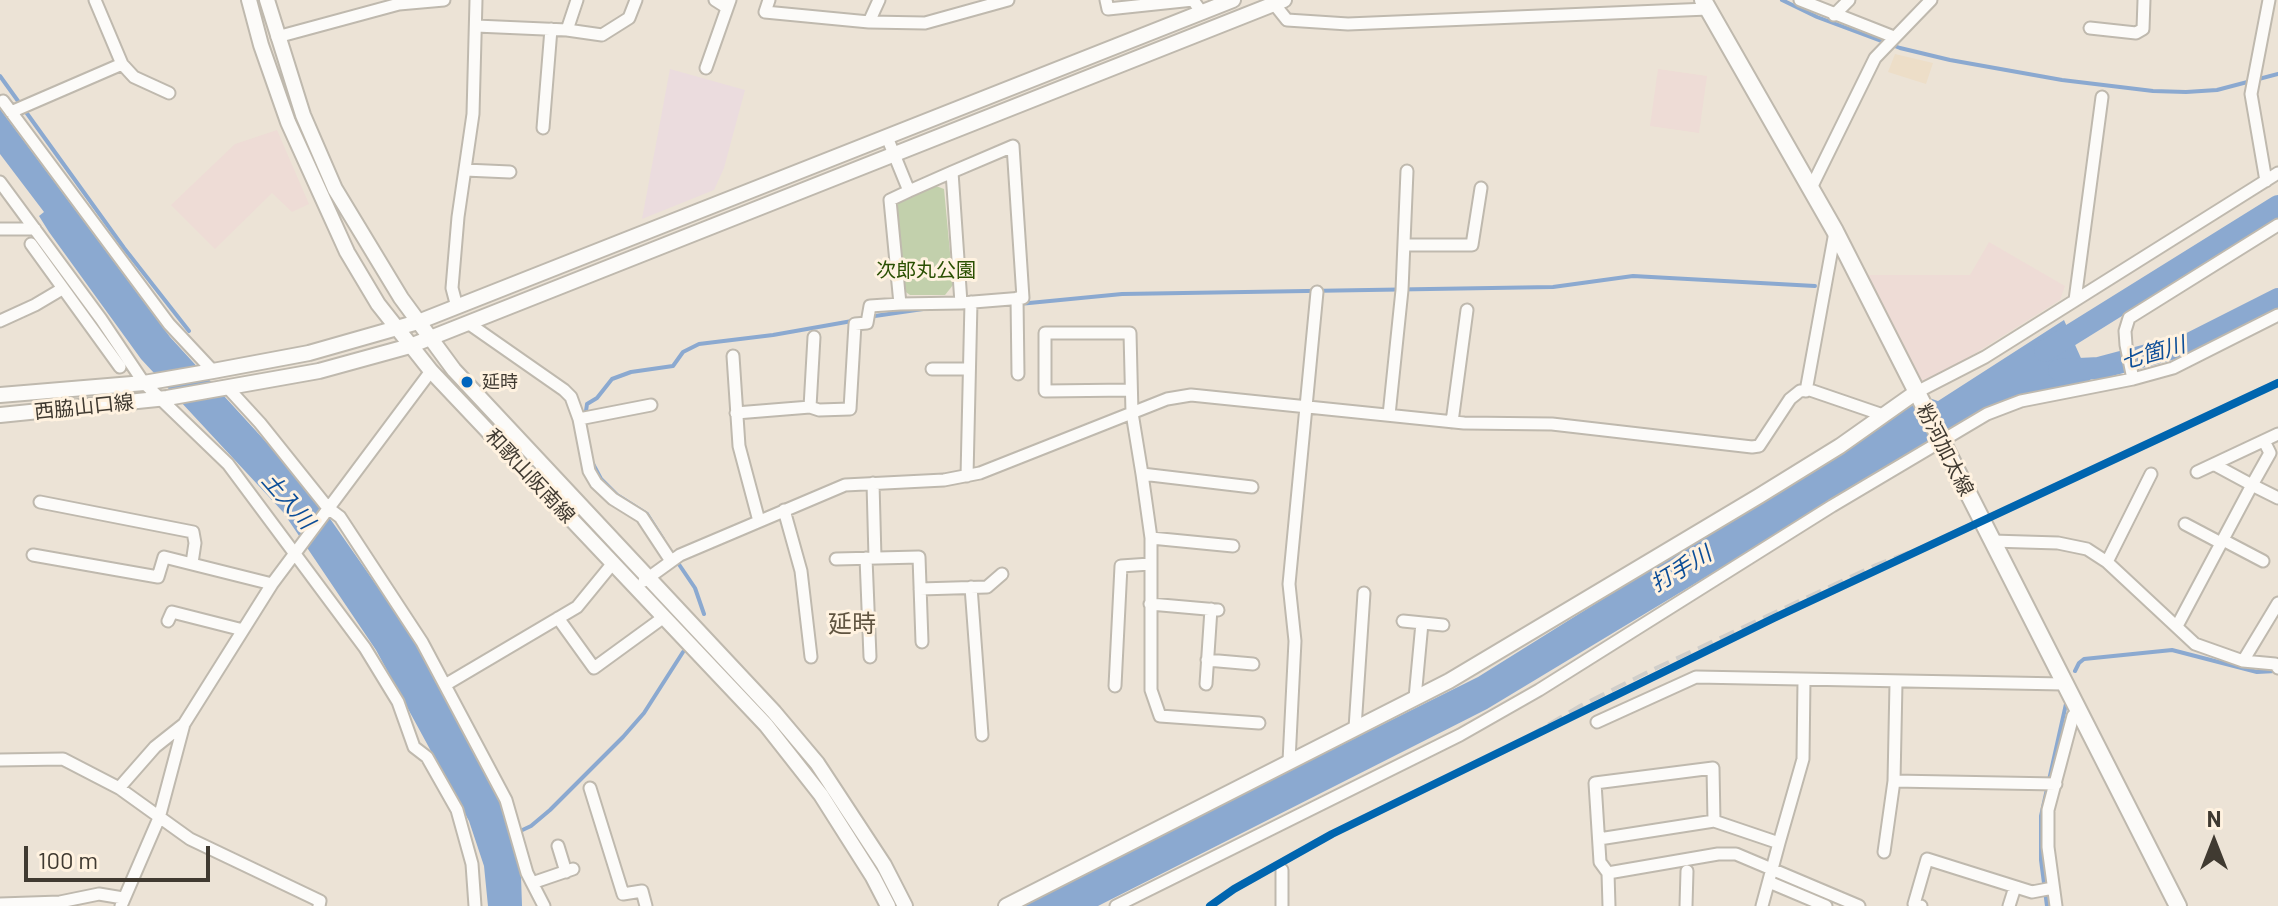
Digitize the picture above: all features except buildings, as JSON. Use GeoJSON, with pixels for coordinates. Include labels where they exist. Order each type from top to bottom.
{"type":"FeatureCollection","features":[{"type":"Feature","properties":{"kind":"main road","name":"粉河加太線"},"geometry":{"type":"LineString","coordinates":[[1705,5],[1835,231],[2178,906]]}},
{"type":"Feature","properties":{"kind":"street"},"geometry":{"type":"LineString","coordinates":[[95,0],[122,64],[134,77],[169,93]]}},
{"type":"Feature","properties":{"kind":"street","name":"和歌山阪南線"},"geometry":{"type":"LineString","coordinates":[[249,0],[288,122],[347,252],[378,304],[431,371],[613,563],[642,583],[664,617],[766,725],[804,773],[853,845],[888,906]]}},
{"type":"Feature","properties":{"kind":"street","name":"和歌山阪南線"},"geometry":{"type":"LineString","coordinates":[[267,0],[303,115],[335,189],[377,262],[418,322],[454,370],[642,583],[774,712],[817,763],[884,865],[905,906]]}},
{"type":"Feature","properties":{"kind":"street"},"geometry":{"type":"LineString","coordinates":[[277,37],[399,4],[444,0]]}},
{"type":"Feature","properties":{"kind":"street"},"geometry":{"type":"LineString","coordinates":[[457,307],[452,288],[458,217],[473,114],[476,0]]}},
{"type":"Feature","properties":{"kind":"street"},"geometry":{"type":"LineString","coordinates":[[567,30],[577,0]]}},
{"type":"Feature","properties":{"kind":"street"},"geometry":{"type":"LineString","coordinates":[[476,26],[567,30],[602,35],[629,18],[636,0]]}},
{"type":"Feature","properties":{"kind":"street"},"geometry":{"type":"LineString","coordinates":[[706,68],[728,4],[715,0]]}},
{"type":"Feature","properties":{"kind":"street"},"geometry":{"type":"LineString","coordinates":[[769,0],[765,12],[869,22],[925,23],[1008,0]]}},
{"type":"Feature","properties":{"kind":"street"},"geometry":{"type":"LineString","coordinates":[[869,22],[879,0]]}},
{"type":"Feature","properties":{"kind":"street"},"geometry":{"type":"LineString","coordinates":[[1106,0],[1108,9],[1193,0],[1202,13]]}},
{"type":"Feature","properties":{"kind":"street","name":"西脇山口線"},"geometry":{"type":"LineString","coordinates":[[0,395],[148,383],[309,353],[418,322],[1233,0]]}},
{"type":"Feature","properties":{"kind":"street"},"geometry":{"type":"LineString","coordinates":[[1800,0],[1890,41]]}},
{"type":"Feature","properties":{"kind":"street"},"geometry":{"type":"LineString","coordinates":[[1834,15],[1849,0]]}},
{"type":"Feature","properties":{"kind":"street"},"geometry":{"type":"LineString","coordinates":[[1811,188],[1868,69],[1890,41],[1931,0]]}},
{"type":"Feature","properties":{"kind":"street"},"geometry":{"type":"LineString","coordinates":[[2090,28],[2136,33],[2143,29],[2144,0]]}},
{"type":"Feature","properties":{"kind":"street"},"geometry":{"type":"LineString","coordinates":[[2266,181],[2251,94],[2269,0]]}},
{"type":"Feature","properties":{"kind":"street"},"geometry":{"type":"LineString","coordinates":[[1276,1],[1287,20],[1348,24],[1705,5]]}},
{"type":"Feature","properties":{"kind":"street","name":"西脇山口線"},"geometry":{"type":"LineString","coordinates":[[0,415],[164,399],[319,371],[410,346],[1276,1]]}},
{"type":"Feature","properties":{"kind":"street"},"geometry":{"type":"LineString","coordinates":[[2264,28],[2278,25]]}},
{"type":"Feature","properties":{"kind":"street"},"geometry":{"type":"LineString","coordinates":[[543,128],[551,29]]}},
{"type":"Feature","properties":{"kind":"street"},"geometry":{"type":"LineString","coordinates":[[1121,45],[1128,61]]}},
{"type":"Feature","properties":{"kind":"street"},"geometry":{"type":"LineString","coordinates":[[11,112],[122,64]]}},
{"type":"Feature","properties":{"kind":"street"},"geometry":{"type":"LineString","coordinates":[[2075,300],[2102,97]]}},
{"type":"Feature","properties":{"kind":"street"},"geometry":{"type":"LineString","coordinates":[[3,101],[169,324],[213,371]]}},
{"type":"Feature","properties":{"kind":"street"},"geometry":{"type":"LineString","coordinates":[[887,137],[909,191]]}},
{"type":"Feature","properties":{"kind":"street"},"geometry":{"type":"LineString","coordinates":[[736,413],[810,407],[819,410],[850,409],[855,324],[867,323],[870,306],[968,305],[1017,302],[1023,298],[1013,146],[890,200],[900,304]]}},
{"type":"Feature","properties":{"kind":"street"},"geometry":{"type":"LineString","coordinates":[[465,170],[510,172]]}},
{"type":"Feature","properties":{"kind":"street"},"geometry":{"type":"LineString","coordinates":[[1389,415],[1404,245],[1407,171]]}},
{"type":"Feature","properties":{"kind":"street"},"geometry":{"type":"LineString","coordinates":[[952,172],[968,305],[967,476]]}},
{"type":"Feature","properties":{"kind":"street"},"geometry":{"type":"LineString","coordinates":[[1006,906],[1449,681],[1646,565],[1840,446],[1883,415],[1985,357],[2278,173]]}},
{"type":"Feature","properties":{"kind":"street"},"geometry":{"type":"LineString","coordinates":[[0,182],[148,383],[228,464],[296,549],[365,648],[398,702],[414,747],[427,757],[457,810],[472,864],[475,906]]}},
{"type":"Feature","properties":{"kind":"street"},"geometry":{"type":"LineString","coordinates":[[1404,245],[1472,245],[1481,188]]}},
{"type":"Feature","properties":{"kind":"street"},"geometry":{"type":"LineString","coordinates":[[2131,376],[2125,331],[2129,318],[2278,225]]}},
{"type":"Feature","properties":{"kind":"street"},"geometry":{"type":"LineString","coordinates":[[0,229],[35,229]]}},
{"type":"Feature","properties":{"kind":"street"},"geometry":{"type":"LineString","coordinates":[[1806,391],[1835,231]]}},
{"type":"Feature","properties":{"kind":"street"},"geometry":{"type":"LineString","coordinates":[[31,244],[120,367]]}},
{"type":"Feature","properties":{"kind":"street"},"geometry":{"type":"LineString","coordinates":[[0,321],[62,289]]}},
{"type":"Feature","properties":{"kind":"street"},"geometry":{"type":"LineString","coordinates":[[1289,761],[1295,641],[1289,584],[1317,292]]}},
{"type":"Feature","properties":{"kind":"street"},"geometry":{"type":"LineString","coordinates":[[1017,302],[1018,374]]}},
{"type":"Feature","properties":{"kind":"street"},"geometry":{"type":"LineString","coordinates":[[1452,422],[1467,310]]}},
{"type":"Feature","properties":{"kind":"street"},"geometry":{"type":"LineString","coordinates":[[1116,906],[1460,735],[1539,690],[1939,439],[1987,414],[2021,401],[2173,368],[2278,315]]}},
{"type":"Feature","properties":{"kind":"street"},"geometry":{"type":"LineString","coordinates":[[468,323],[564,390],[583,418],[589,471],[596,483],[613,499],[642,517],[675,558]]}},
{"type":"Feature","properties":{"kind":"street"},"geometry":{"type":"LineString","coordinates":[[1130,390],[1045,391],[1045,333],[1130,333],[1132,413],[1151,538],[1151,690],[1160,716],[1259,723]]}},
{"type":"Feature","properties":{"kind":"street"},"geometry":{"type":"LineString","coordinates":[[810,407],[814,337]]}},
{"type":"Feature","properties":{"kind":"street"},"geometry":{"type":"LineString","coordinates":[[733,356],[739,446],[759,521]]}},
{"type":"Feature","properties":{"kind":"street"},"geometry":{"type":"LineString","coordinates":[[932,369],[969,369]]}},
{"type":"Feature","properties":{"kind":"street"},"geometry":{"type":"LineString","coordinates":[[0,904],[60,904],[99,894],[122,902],[159,818],[184,724],[296,549],[431,371]]}},
{"type":"Feature","properties":{"kind":"street"},"geometry":{"type":"LineString","coordinates":[[227,387],[328,508],[340,517],[422,642],[506,800],[532,883],[544,906]]}},
{"type":"Feature","properties":{"kind":"street"},"geometry":{"type":"LineString","coordinates":[[642,583],[675,558],[845,485],[967,476],[1167,399],[1191,395],[1452,422],[1552,424],[1752,447],[1759,446],[1790,399],[1800,391],[1883,415]]}},
{"type":"Feature","properties":{"kind":"street"},"geometry":{"type":"LineString","coordinates":[[583,418],[651,405]]}},
{"type":"Feature","properties":{"kind":"street"},"geometry":{"type":"LineString","coordinates":[[2197,472],[2278,434]]}},
{"type":"Feature","properties":{"kind":"street"},"geometry":{"type":"LineString","coordinates":[[2177,626],[2270,453],[2264,441]]}},
{"type":"Feature","properties":{"kind":"street"},"geometry":{"type":"LineString","coordinates":[[2215,465],[2278,498]]}},
{"type":"Feature","properties":{"kind":"street"},"geometry":{"type":"LineString","coordinates":[[1142,474],[1252,487]]}},
{"type":"Feature","properties":{"kind":"street"},"geometry":{"type":"LineString","coordinates":[[2107,562],[2151,474]]}},
{"type":"Feature","properties":{"kind":"street"},"geometry":{"type":"LineString","coordinates":[[870,657],[873,483]]}},
{"type":"Feature","properties":{"kind":"street"},"geometry":{"type":"LineString","coordinates":[[40,502],[193,532],[192,563]]}},
{"type":"Feature","properties":{"kind":"street"},"geometry":{"type":"LineString","coordinates":[[784,510],[801,571],[811,657]]}},
{"type":"Feature","properties":{"kind":"street"},"geometry":{"type":"LineString","coordinates":[[2185,524],[2263,561]]}},
{"type":"Feature","properties":{"kind":"street"},"geometry":{"type":"LineString","coordinates":[[1151,538],[1233,546]]}},
{"type":"Feature","properties":{"kind":"street"},"geometry":{"type":"LineString","coordinates":[[1992,541],[2058,543],[2087,549],[2107,562],[2202,648],[2243,661],[2277,666]]}},
{"type":"Feature","properties":{"kind":"street"},"geometry":{"type":"LineString","coordinates":[[33,555],[158,577],[164,557],[272,584]]}},
{"type":"Feature","properties":{"kind":"street"},"geometry":{"type":"LineString","coordinates":[[836,559],[919,557],[922,642]]}},
{"type":"Feature","properties":{"kind":"street"},"geometry":{"type":"LineString","coordinates":[[445,685],[577,607],[613,563]]}},
{"type":"Feature","properties":{"kind":"street"},"geometry":{"type":"LineString","coordinates":[[1115,686],[1121,566],[1150,564]]}},
{"type":"Feature","properties":{"kind":"street"},"geometry":{"type":"LineString","coordinates":[[920,589],[987,587],[1002,574]]}},
{"type":"Feature","properties":{"kind":"street"},"geometry":{"type":"LineString","coordinates":[[971,587],[982,735]]}},
{"type":"Feature","properties":{"kind":"street"},"geometry":{"type":"LineString","coordinates":[[1355,728],[1364,593]]}},
{"type":"Feature","properties":{"kind":"street"},"geometry":{"type":"LineString","coordinates":[[2243,661],[2278,603]]}},
{"type":"Feature","properties":{"kind":"street"},"geometry":{"type":"LineString","coordinates":[[1150,604],[1214,609],[1206,684]]}},
{"type":"Feature","properties":{"kind":"street"},"geometry":{"type":"LineString","coordinates":[[168,621],[172,612],[243,630]]}},
{"type":"Feature","properties":{"kind":"street"},"geometry":{"type":"LineString","coordinates":[[558,618],[594,668],[664,617]]}},
{"type":"Feature","properties":{"kind":"street"},"geometry":{"type":"LineString","coordinates":[[1403,621],[1443,625]]}},
{"type":"Feature","properties":{"kind":"street"},"geometry":{"type":"LineString","coordinates":[[1415,698],[1422,623]]}},
{"type":"Feature","properties":{"kind":"street"},"geometry":{"type":"LineString","coordinates":[[1207,660],[1253,664]]}},
{"type":"Feature","properties":{"kind":"street"},"geometry":{"type":"LineString","coordinates":[[1597,722],[1696,677],[2063,684]]}},
{"type":"Feature","properties":{"kind":"street"},"geometry":{"type":"LineString","coordinates":[[1762,906],[1803,759],[1804,680]]}},
{"type":"Feature","properties":{"kind":"street"},"geometry":{"type":"LineString","coordinates":[[1884,852],[1894,781],[1896,683]]}},
{"type":"Feature","properties":{"kind":"street"},"geometry":{"type":"LineString","coordinates":[[2056,906],[2048,889],[2050,784],[2073,716],[2078,711]]}},
{"type":"Feature","properties":{"kind":"street"},"geometry":{"type":"LineString","coordinates":[[119,788],[155,747],[184,724]]}},
{"type":"Feature","properties":{"kind":"street"},"geometry":{"type":"LineString","coordinates":[[0,760],[63,759],[119,788],[190,839],[320,901],[319,906]]}},
{"type":"Feature","properties":{"kind":"street"},"geometry":{"type":"LineString","coordinates":[[1609,906],[1608,873],[1600,862],[1595,783],[1713,768],[1714,821]]}},
{"type":"Feature","properties":{"kind":"street"},"geometry":{"type":"LineString","coordinates":[[1894,781],[2050,784]]}},
{"type":"Feature","properties":{"kind":"street"},"geometry":{"type":"LineString","coordinates":[[590,788],[623,894],[642,891],[646,906]]}},
{"type":"Feature","properties":{"kind":"street"},"geometry":{"type":"LineString","coordinates":[[1599,839],[1714,821],[1779,843]]}},
{"type":"Feature","properties":{"kind":"street"},"geometry":{"type":"LineString","coordinates":[[532,883],[569,870],[558,846]]}},
{"type":"Feature","properties":{"kind":"street"},"geometry":{"type":"LineString","coordinates":[[1608,873],[1718,854],[1736,854],[1770,877],[1826,906]]}},
{"type":"Feature","properties":{"kind":"street"},"geometry":{"type":"LineString","coordinates":[[1921,906],[1914,904],[1927,859],[2032,892],[2048,889]]}},
{"type":"Feature","properties":{"kind":"street"},"geometry":{"type":"LineString","coordinates":[[1282,870],[1282,906]]}},
{"type":"Feature","properties":{"kind":"street"},"geometry":{"type":"LineString","coordinates":[[1686,906],[1687,871]]}},
{"type":"Feature","properties":{"kind":"street"},"geometry":{"type":"LineString","coordinates":[[1770,877],[1859,906]]}},
{"type":"Feature","properties":{"kind":"street"},"geometry":{"type":"LineString","coordinates":[[2009,906],[2015,887]]}},
{"type":"Feature","properties":{"kind":"shaded area"},"geometry":{"type":"Polygon","coordinates":[[[1895,54],[1933,63],[1926,84],[1888,72],[1895,54]]]}},
{"type":"Feature","properties":{"kind":"shaded area"},"geometry":{"type":"Polygon","coordinates":[[[670,69],[745,90],[724,168],[714,190],[642,219],[670,69]]]}},
{"type":"Feature","properties":{"kind":"shaded area"},"geometry":{"type":"Polygon","coordinates":[[[1658,69],[1707,76],[1699,133],[1650,126],[1658,69]]]}},
{"type":"Feature","properties":{"kind":"shaded area"},"geometry":{"type":"Polygon","coordinates":[[[277,130],[309,204],[292,212],[272,193],[215,249],[171,205],[235,144],[277,130]]]}},
{"type":"Feature","properties":{"kind":"shaded area"},"geometry":{"type":"Polygon","coordinates":[[[1989,242],[2065,286],[2060,300],[1923,386],[1865,275],[1970,275],[1989,242]]]}},
{"type":"Feature","properties":{"kind":"green space","name":"次郎丸公園"},"geometry":{"type":"Polygon","coordinates":[[[936,186],[944,189],[953,285],[945,295],[910,295],[903,290],[896,206],[900,200],[936,186]]]}},
{"type":"Feature","properties":{"kind":"water","name":"土入川"},"geometry":{"type":"Polygon","coordinates":[[[0,109],[170,337],[310,490],[414,639],[488,773],[502,805],[521,876],[522,906],[488,906],[484,866],[469,821],[376,650],[283,512],[141,359],[49,232],[39,216],[44,212],[0,154],[0,109]]]}},
{"type":"Feature","properties":{"kind":"water"},"geometry":{"type":"Polygon","coordinates":[[[2064,320],[2092,383],[2010,398],[1986,408],[1487,709],[1098,906],[1018,906],[1478,677],[1926,397],[1938,401],[2064,320]]]}},
{"type":"Feature","properties":{"kind":"waterway"},"geometry":{"type":"LineString","coordinates":[[1782,0],[1817,17],[1900,48],[2062,80],[2186,92],[2217,90],[2278,74]]}},
{"type":"Feature","properties":{"kind":"waterway"},"geometry":{"type":"LineString","coordinates":[[0,76],[124,248],[189,331]]}},
{"type":"Feature","properties":{"kind":"waterway","name":"打手川"},"geometry":{"type":"LineString","coordinates":[[2045,351],[2278,206]]}},
{"type":"Feature","properties":{"kind":"waterway"},"geometry":{"type":"LineString","coordinates":[[1019,304],[1122,294],[1553,287],[1633,276],[1815,286]]}},
{"type":"Feature","properties":{"kind":"waterway","name":"七箇川"},"geometry":{"type":"LineString","coordinates":[[2059,370],[2099,368],[2189,344],[2278,299]]}},
{"type":"Feature","properties":{"kind":"waterway"},"geometry":{"type":"LineString","coordinates":[[868,317],[923,309]]}},
{"type":"Feature","properties":{"kind":"waterway"},"geometry":{"type":"LineString","coordinates":[[585,418],[587,404],[597,398],[612,379],[631,372],[673,366],[683,352],[699,344],[852,321]]}},
{"type":"Feature","properties":{"kind":"waterway"},"geometry":{"type":"LineString","coordinates":[[592,462],[601,479],[617,495],[647,514],[663,539]]}},
{"type":"Feature","properties":{"kind":"waterway"},"geometry":{"type":"LineString","coordinates":[[676,560],[695,588],[704,614]]}},
{"type":"Feature","properties":{"kind":"waterway"},"geometry":{"type":"LineString","coordinates":[[2075,671],[2084,659],[2172,650],[2257,672],[2276,671]]}},
{"type":"Feature","properties":{"kind":"waterway"},"geometry":{"type":"LineString","coordinates":[[516,833],[531,826],[550,810],[623,737],[644,713],[683,652]]}},
{"type":"Feature","properties":{"kind":"waterway"},"geometry":{"type":"LineString","coordinates":[[2047,906],[2041,860],[2041,816],[2066,704]]}},
{"type":"Feature","properties":{"kind":"railway"},"geometry":{"type":"LineString","coordinates":[[1507,749],[1580,706],[1652,670],[1876,565],[1947,538]]}},
{"type":"Feature","properties":{"kind":"transit line"},"geometry":{"type":"LineString","coordinates":[[1210,906],[1234,889],[1332,834],[1774,618],[2278,383]]}},
{"type":"Feature","properties":{"kind":"place","name":"延時"},"geometry":{"type":"Point","coordinates":[467,382]}},
{"type":"Feature","properties":{"kind":"district","name":"延時"},"geometry":{"type":"Point","coordinates":[852,624]}}]}
